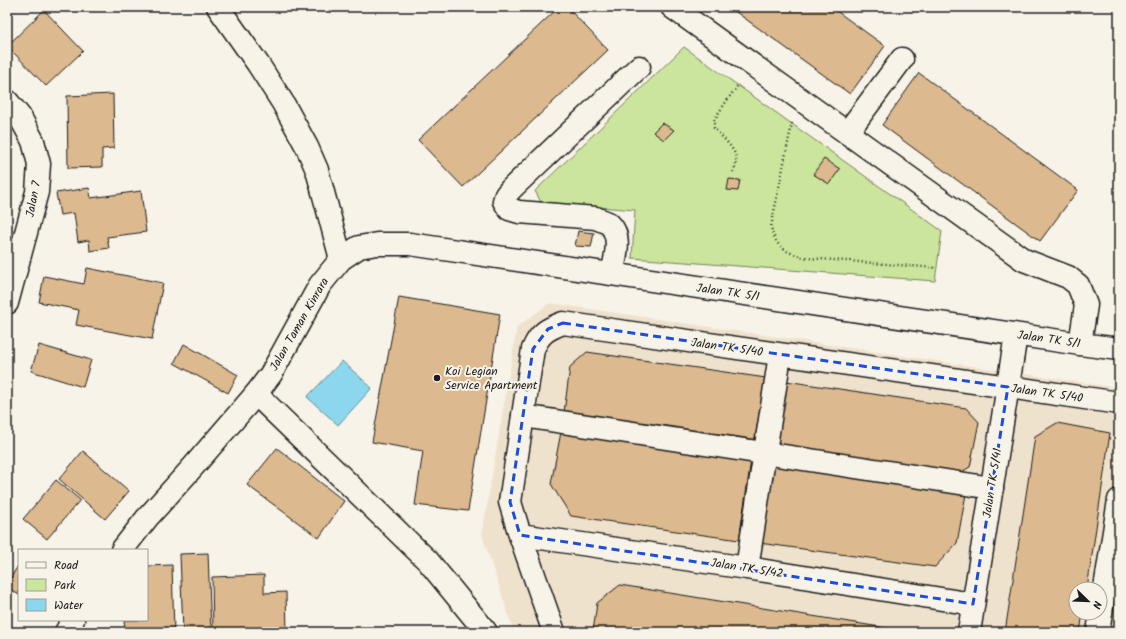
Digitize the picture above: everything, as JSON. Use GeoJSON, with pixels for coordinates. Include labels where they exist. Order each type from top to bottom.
{"type":"FeatureCollection","features":[{"type":"Feature","properties":{"kind":"street"},"geometry":{"type":"LineString","coordinates":[[218,7],[258,64],[283,103],[308,147],[318,170],[340,259]]}},
{"type":"Feature","properties":{"kind":"street"},"geometry":{"type":"LineString","coordinates":[[672,7],[1024,260],[1068,277],[1078,285],[1086,305],[1080,344]]}},
{"type":"Feature","properties":{"kind":"street"},"geometry":{"type":"LineString","coordinates":[[847,133],[902,59]]}},
{"type":"Feature","properties":{"kind":"street"},"geometry":{"type":"LineString","coordinates":[[612,274],[617,240],[614,231],[608,223],[596,218],[519,212],[509,208],[504,201],[506,195],[511,189],[638,67]]}},
{"type":"Feature","properties":{"kind":"street","name":"Jalan 7"},"geometry":{"type":"LineString","coordinates":[[7,101],[20,117],[33,141],[39,164],[37,192],[7,303]]}},
{"type":"Feature","properties":{"kind":"street","name":"Jalan TK 5/1"},"geometry":{"type":"LineString","coordinates":[[340,259],[359,247],[377,244],[410,244],[1016,335],[1119,349]]}},
{"type":"Feature","properties":{"kind":"street","name":"Jalan Taman Kinrara"},"geometry":{"type":"LineString","coordinates":[[123,549],[147,518],[256,394],[271,374],[320,285],[340,259]]}},
{"type":"Feature","properties":{"kind":"street","name":"Jalan TK 5/40"},"geometry":{"type":"LineString","coordinates":[[554,632],[510,502],[522,416],[534,349],[538,339],[548,329],[563,323],[1119,403]]}},
{"type":"Feature","properties":{"kind":"street","name":"Jalan TK 5/41"},"geometry":{"type":"LineString","coordinates":[[969,632],[1016,335]]}},
{"type":"Feature","properties":{"kind":"street"},"geometry":{"type":"LineString","coordinates":[[747,568],[780,355]]}},
{"type":"Feature","properties":{"kind":"street"},"geometry":{"type":"LineString","coordinates":[[256,394],[428,561],[486,632]]}},
{"type":"Feature","properties":{"kind":"street"},"geometry":{"type":"LineString","coordinates":[[522,416],[992,488]]}},
{"type":"Feature","properties":{"kind":"street"},"geometry":{"type":"LineString","coordinates":[[1098,632],[1119,500]]}},
{"type":"Feature","properties":{"kind":"street","name":"Jalan TK 5/42"},"geometry":{"type":"LineString","coordinates":[[520,535],[747,568],[973,604]]}},
{"type":"Feature","properties":{"kind":"street"},"geometry":{"type":"LineString","coordinates":[[66,632],[72,621]]}},
{"type":"Feature","properties":{"kind":"path"},"geometry":{"type":"LineString","coordinates":[[733,172],[737,163],[735,154],[731,146],[714,128],[714,121],[738,85]]}},
{"type":"Feature","properties":{"kind":"path"},"geometry":{"type":"LineString","coordinates":[[792,123],[771,227],[773,238],[781,247],[792,254],[808,258],[937,268]]}},
{"type":"Feature","properties":{"kind":"highlighted area"},"geometry":{"type":"Polygon","coordinates":[[[563,323],[1008,387],[973,604],[520,535],[510,502],[533,349],[548,329],[563,323]]]}},
{"type":"Feature","properties":{"kind":"shaded area"},"geometry":{"type":"Polygon","coordinates":[[[550,303],[1119,388],[1119,632],[514,632],[482,535],[517,327],[550,303]]]}},
{"type":"Feature","properties":{"kind":"green space"},"geometry":{"type":"Polygon","coordinates":[[[684,47],[942,231],[935,281],[632,258],[635,210],[541,202],[535,191],[684,47]]]}},
{"type":"Feature","properties":{"kind":"water"},"geometry":{"type":"Polygon","coordinates":[[[342,361],[372,388],[338,425],[307,397],[342,361]]]}},
{"type":"Feature","properties":{"kind":"building"},"geometry":{"type":"Polygon","coordinates":[[[559,7],[567,7],[608,50],[463,187],[418,140],[559,7]]]}},
{"type":"Feature","properties":{"kind":"building"},"geometry":{"type":"Polygon","coordinates":[[[729,7],[831,7],[885,46],[850,94],[729,7]]]}},
{"type":"Feature","properties":{"kind":"building"},"geometry":{"type":"Polygon","coordinates":[[[44,10],[83,51],[46,86],[7,46],[44,10]]]}},
{"type":"Feature","properties":{"kind":"building"},"geometry":{"type":"Polygon","coordinates":[[[919,73],[1078,190],[1040,241],[882,125],[919,73]]]}},
{"type":"Feature","properties":{"kind":"building"},"geometry":{"type":"Polygon","coordinates":[[[113,94],[114,148],[102,149],[102,167],[68,168],[67,96],[113,94]]]}},
{"type":"Feature","properties":{"kind":"building"},"geometry":{"type":"Polygon","coordinates":[[[662,123],[674,130],[664,140],[653,132],[662,123]]]}},
{"type":"Feature","properties":{"kind":"building"},"geometry":{"type":"Polygon","coordinates":[[[824,159],[840,169],[829,184],[813,174],[824,159]]]}},
{"type":"Feature","properties":{"kind":"building"},"geometry":{"type":"Polygon","coordinates":[[[729,179],[740,180],[738,191],[727,190],[729,179]]]}},
{"type":"Feature","properties":{"kind":"building"},"geometry":{"type":"Polygon","coordinates":[[[89,188],[91,198],[141,191],[146,232],[107,237],[109,248],[90,251],[89,240],[78,242],[74,213],[60,215],[56,193],[89,188]]]}},
{"type":"Feature","properties":{"kind":"building"},"geometry":{"type":"Polygon","coordinates":[[[578,231],[594,233],[591,247],[575,246],[578,231]]]}},
{"type":"Feature","properties":{"kind":"building"},"geometry":{"type":"Polygon","coordinates":[[[87,268],[163,283],[152,339],[76,325],[79,310],[39,302],[44,276],[84,284],[87,268]]]}},
{"type":"Feature","properties":{"kind":"building","name":"Koi Legian Service Apartment"},"geometry":{"type":"Polygon","coordinates":[[[399,297],[500,314],[468,511],[415,505],[423,451],[372,442],[399,297]]]}},
{"type":"Feature","properties":{"kind":"building"},"geometry":{"type":"Polygon","coordinates":[[[184,344],[238,375],[228,393],[174,363],[184,344]]]}},
{"type":"Feature","properties":{"kind":"building"},"geometry":{"type":"Polygon","coordinates":[[[39,345],[91,360],[83,387],[31,371],[39,345]]]}},
{"type":"Feature","properties":{"kind":"building"},"geometry":{"type":"Polygon","coordinates":[[[587,352],[766,378],[753,449],[563,420],[570,367],[587,352]]]}},
{"type":"Feature","properties":{"kind":"building"},"geometry":{"type":"Polygon","coordinates":[[[786,381],[966,408],[979,422],[970,467],[953,477],[774,451],[786,381]]]}},
{"type":"Feature","properties":{"kind":"building"},"geometry":{"type":"Polygon","coordinates":[[[1057,423],[1110,433],[1088,581],[1068,581],[1068,621],[1082,621],[1080,632],[1005,632],[1035,436],[1057,423]]]}},
{"type":"Feature","properties":{"kind":"building"},"geometry":{"type":"Polygon","coordinates":[[[561,432],[751,460],[739,540],[571,516],[551,484],[561,432]]]}},
{"type":"Feature","properties":{"kind":"building"},"geometry":{"type":"Polygon","coordinates":[[[277,448],[344,501],[319,538],[247,485],[277,448]]]}},
{"type":"Feature","properties":{"kind":"building"},"geometry":{"type":"Polygon","coordinates":[[[83,451],[129,491],[105,519],[59,479],[83,451]]]}},
{"type":"Feature","properties":{"kind":"building"},"geometry":{"type":"Polygon","coordinates":[[[773,464],[966,494],[957,543],[935,567],[759,543],[773,464]]]}},
{"type":"Feature","properties":{"kind":"building"},"geometry":{"type":"Polygon","coordinates":[[[56,480],[80,500],[47,539],[23,519],[56,480]]]}},
{"type":"Feature","properties":{"kind":"building"},"geometry":{"type":"Polygon","coordinates":[[[208,553],[211,632],[183,632],[180,554],[208,553]]]}},
{"type":"Feature","properties":{"kind":"building"},"geometry":{"type":"Polygon","coordinates":[[[172,565],[174,632],[125,632],[124,621],[148,621],[148,566],[172,565]]]}},
{"type":"Feature","properties":{"kind":"building"},"geometry":{"type":"Polygon","coordinates":[[[18,566],[18,594],[7,587],[7,584],[18,566]]]}},
{"type":"Feature","properties":{"kind":"building"},"geometry":{"type":"Polygon","coordinates":[[[264,575],[264,593],[286,592],[287,632],[213,632],[212,577],[264,575]]]}},
{"type":"Feature","properties":{"kind":"building"},"geometry":{"type":"Polygon","coordinates":[[[620,585],[911,632],[593,632],[597,603],[620,585]]]}},
{"type":"Feature","properties":{"kind":"building"},"geometry":{"type":"Polygon","coordinates":[[[1119,605],[1119,632],[1115,632],[1119,605]]]}},
{"type":"Feature","properties":{"kind":"place","name":"Koi Legian Service Apartment"},"geometry":{"type":"Point","coordinates":[437,378]}}]}
